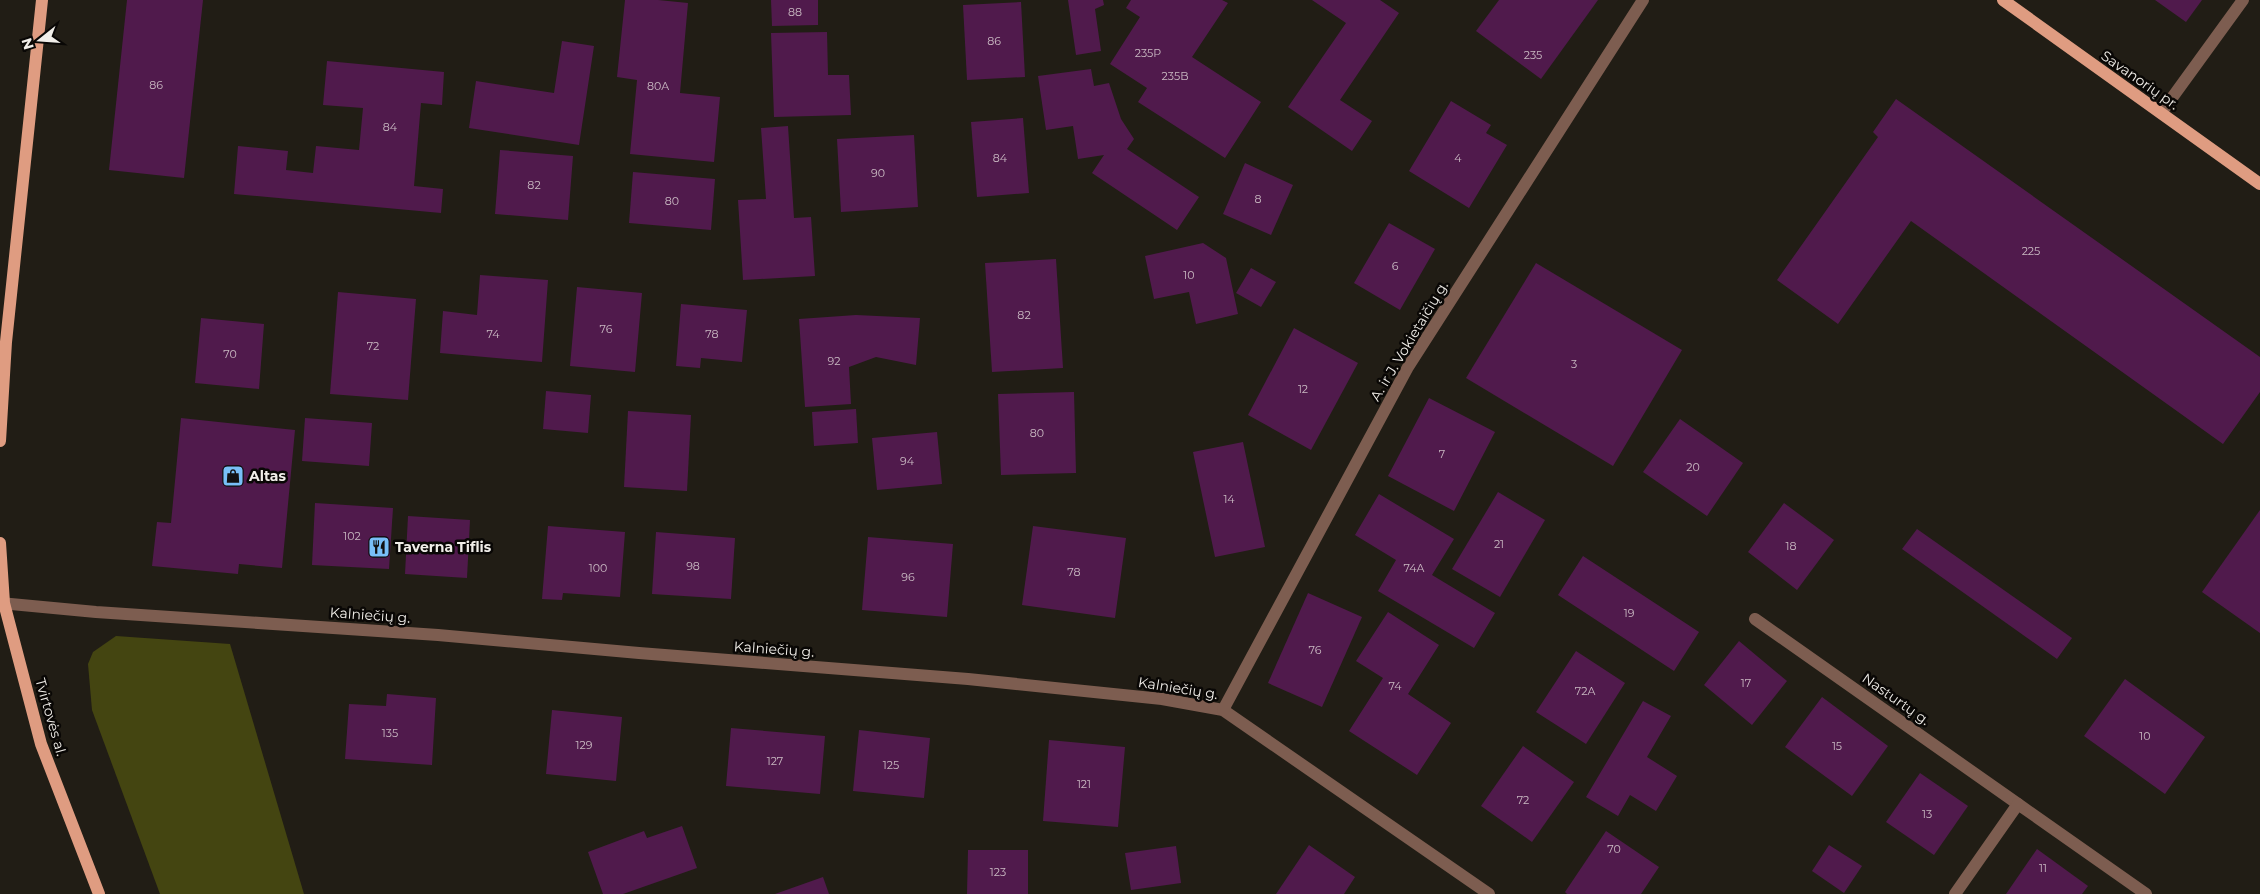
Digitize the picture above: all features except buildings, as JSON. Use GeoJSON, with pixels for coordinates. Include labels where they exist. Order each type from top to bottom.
{"type":"FeatureCollection","features":[{"type":"Feature","properties":{"kind":"main road"},"geometry":{"type":"LineString","coordinates":[[0,441],[6,342],[42,0]]}},
{"type":"Feature","properties":{"kind":"main road","name":"Savanorių pr."},"geometry":{"type":"LineString","coordinates":[[2003,0],[2260,184]]}},
{"type":"Feature","properties":{"kind":"main road","name":"Tvirtovės al."},"geometry":{"type":"LineString","coordinates":[[0,543],[2,603],[41,744],[99,894]]}},
{"type":"Feature","properties":{"kind":"street","name":"A. ir J. Vokietaičių g."},"geometry":{"type":"LineString","coordinates":[[1223,710],[1408,367],[1643,0]]}},
{"type":"Feature","properties":{"kind":"street"},"geometry":{"type":"LineString","coordinates":[[2162,113],[2242,0]]}},
{"type":"Feature","properties":{"kind":"street","name":"Kalniečių g."},"geometry":{"type":"LineString","coordinates":[[2,603],[96,612],[438,635],[968,679],[1162,699],[1223,710],[1489,894]]}},
{"type":"Feature","properties":{"kind":"street","name":"Nasturtų g."},"geometry":{"type":"LineString","coordinates":[[1755,619],[2146,894]]}},
{"type":"Feature","properties":{"kind":"street"},"geometry":{"type":"LineString","coordinates":[[1955,894],[2018,804]]}},
{"type":"Feature","properties":{"kind":"shaded area"},"geometry":{"type":"Polygon","coordinates":[[[116,636],[230,644],[304,894],[160,894],[92,710],[88,664],[93,652],[116,636]]]}},
{"type":"Feature","properties":{"kind":"place","name":"Altas"},"geometry":{"type":"Point","coordinates":[233,476]}},
{"type":"Feature","properties":{"kind":"place","name":"Taverna Tiflis"},"geometry":{"type":"Point","coordinates":[379,547]}}]}
